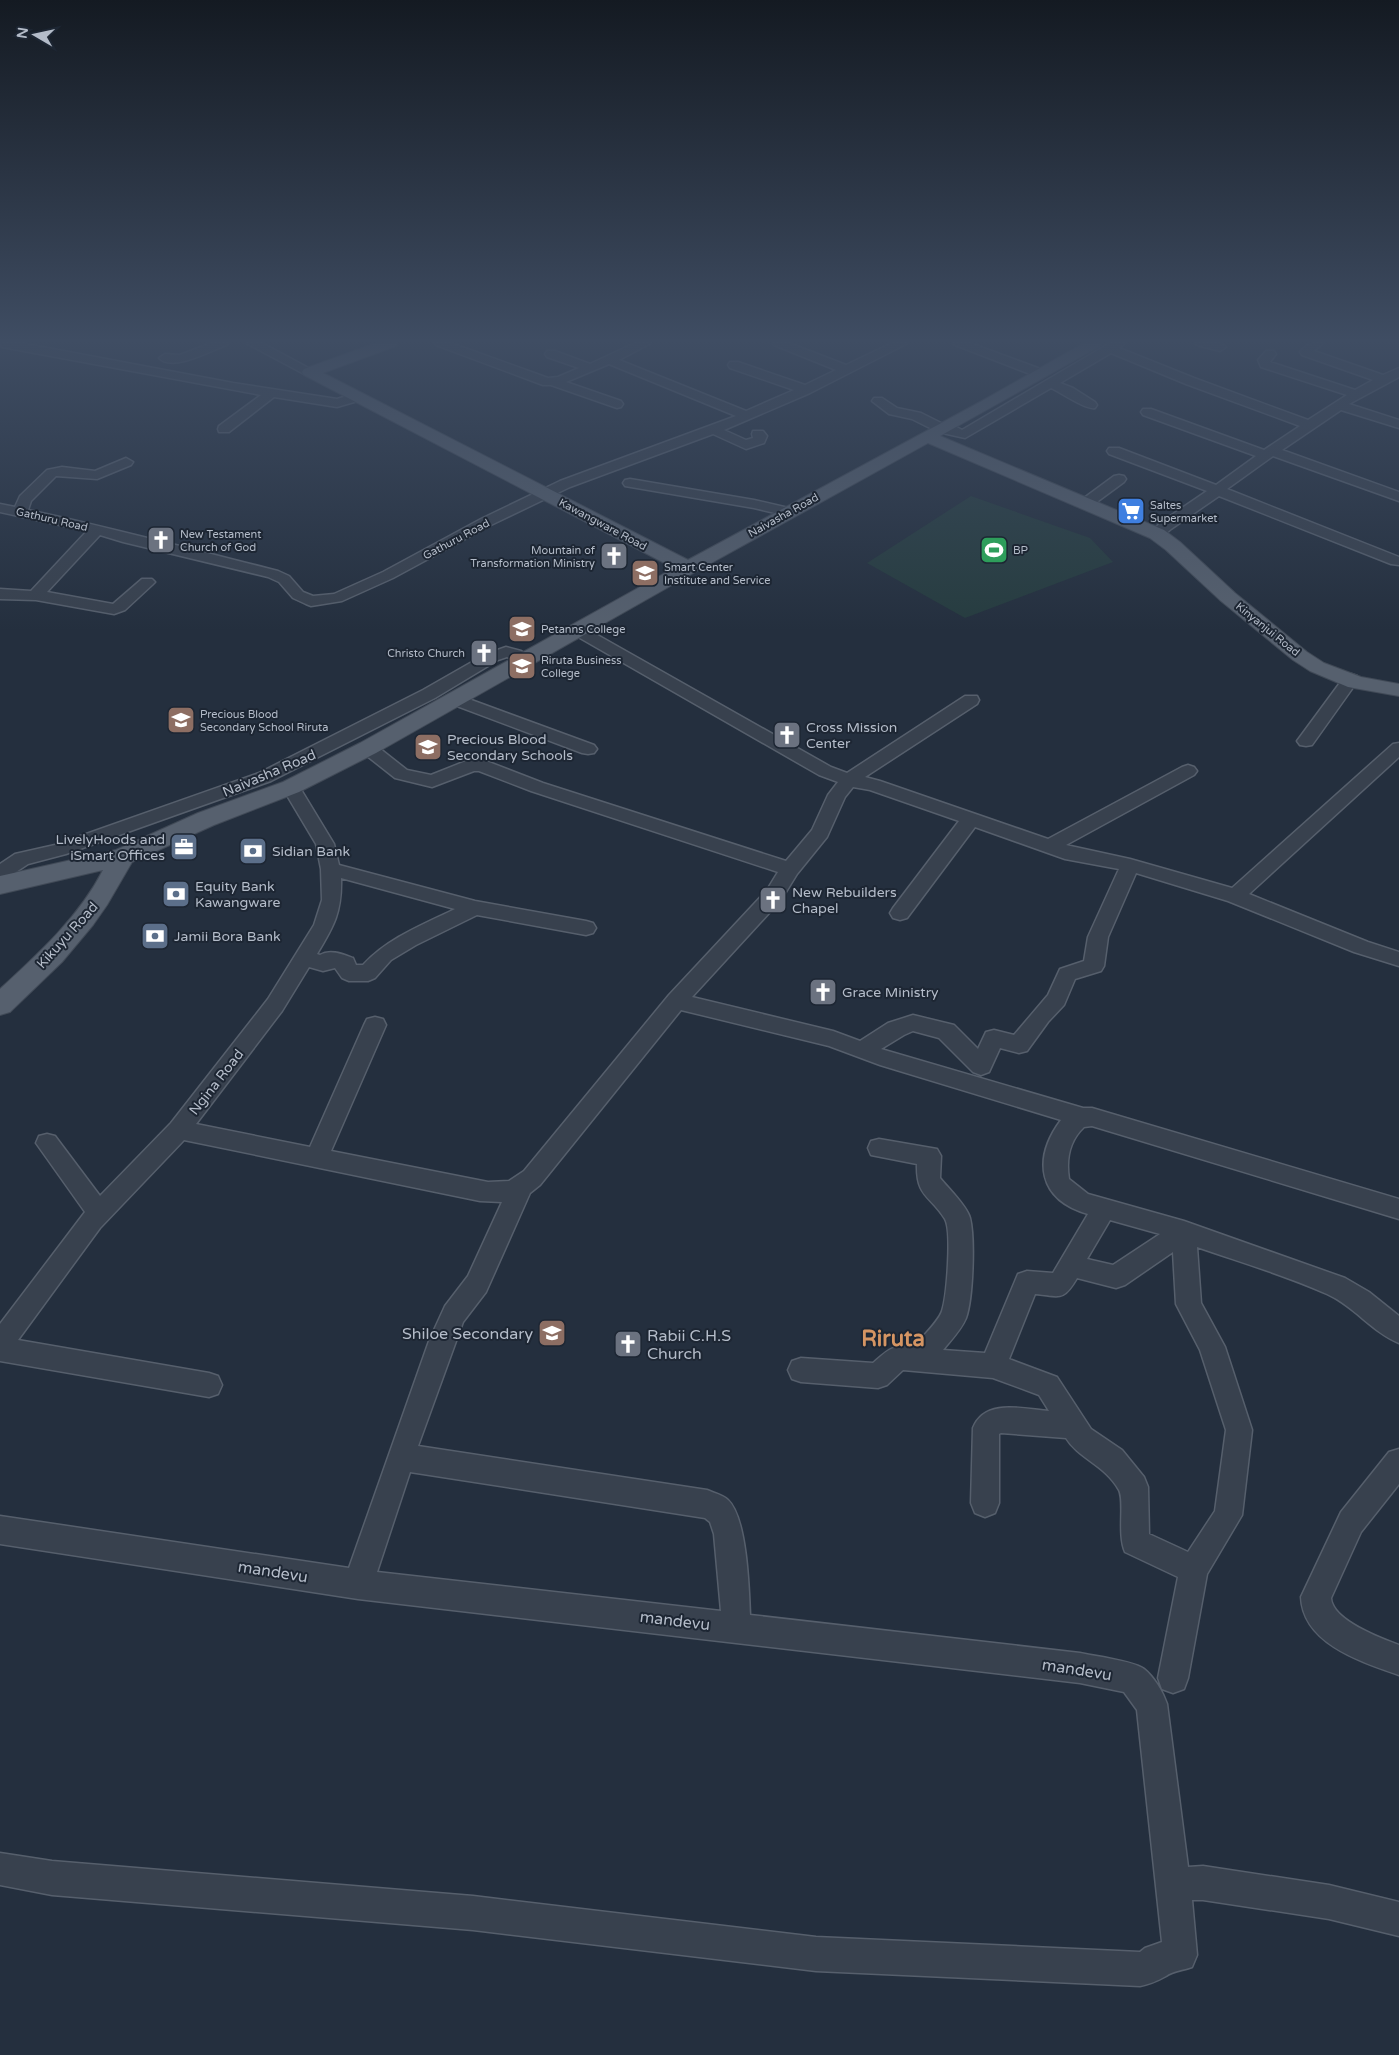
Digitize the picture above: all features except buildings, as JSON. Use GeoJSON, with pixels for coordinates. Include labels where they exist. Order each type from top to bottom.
{"type":"FeatureCollection","features":[{"type":"Feature","properties":{"kind":"main road","name":"Kawangware Road"},"geometry":{"type":"LineString","coordinates":[[440,439],[688,568]]}},
{"type":"Feature","properties":{"kind":"main road","name":"Naivasha Road"},"geometry":{"type":"LineString","coordinates":[[0,885],[122,857],[206,819],[291,786],[368,748],[443,699],[526,660],[788,512],[924,439]]}},
{"type":"Feature","properties":{"kind":"main road","name":"Kinyanjui Road"},"geometry":{"type":"LineString","coordinates":[[955,439],[1085,504],[1156,534],[1289,648],[1317,667],[1376,687],[1399,690]]}},
{"type":"Feature","properties":{"kind":"main road","name":"Kikuyu Road"},"geometry":{"type":"LineString","coordinates":[[0,1005],[55,952],[101,898],[122,857]]}},
{"type":"Feature","properties":{"kind":"street","name":"Gathuru Road"},"geometry":{"type":"LineString","coordinates":[[0,508],[20,510],[97,529],[128,539],[273,574],[284,579],[298,595],[311,601],[324,600],[337,598],[388,575],[486,522],[586,476],[689,439]]}},
{"type":"Feature","properties":{"kind":"street"},"geometry":{"type":"LineString","coordinates":[[733,439],[746,445],[759,439]]}},
{"type":"Feature","properties":{"kind":"street"},"geometry":{"type":"LineString","coordinates":[[1226,439],[1399,497]]}},
{"type":"Feature","properties":{"kind":"street"},"geometry":{"type":"LineString","coordinates":[[1156,534],[1163,526],[1186,514],[1289,439]]}},
{"type":"Feature","properties":{"kind":"street"},"geometry":{"type":"LineString","coordinates":[[1114,451],[1396,562]]}},
{"type":"Feature","properties":{"kind":"street"},"geometry":{"type":"LineString","coordinates":[[20,510],[25,499],[52,473],[62,471],[97,475],[126,462]]}},
{"type":"Feature","properties":{"kind":"street"},"geometry":{"type":"LineString","coordinates":[[1085,504],[1119,479]]}},
{"type":"Feature","properties":{"kind":"street"},"geometry":{"type":"LineString","coordinates":[[630,483],[754,504],[788,512]]}},
{"type":"Feature","properties":{"kind":"street"},"geometry":{"type":"LineString","coordinates":[[36,595],[97,529]]}},
{"type":"Feature","properties":{"kind":"street"},"geometry":{"type":"LineString","coordinates":[[0,594],[36,595],[114,609],[120,607],[147,582]]}},
{"type":"Feature","properties":{"kind":"street"},"geometry":{"type":"LineString","coordinates":[[579,631],[825,771],[1072,854],[1130,865],[1234,896],[1361,947],[1399,959]]}},
{"type":"Feature","properties":{"kind":"street"},"geometry":{"type":"LineString","coordinates":[[1306,741],[1351,679]]}},
{"type":"Feature","properties":{"kind":"street"},"geometry":{"type":"LineString","coordinates":[[443,699],[588,749]]}},
{"type":"Feature","properties":{"kind":"street","name":"Naivasha Road"},"geometry":{"type":"LineString","coordinates":[[0,873],[22,859],[59,850],[265,777],[443,699]]}},
{"type":"Feature","properties":{"kind":"street"},"geometry":{"type":"LineString","coordinates":[[358,1584],[442,1341],[454,1314],[477,1284],[520,1189],[532,1178],[676,1001],[774,895],[790,869],[820,833],[837,795],[849,780],[971,700]]}},
{"type":"Feature","properties":{"kind":"street"},"geometry":{"type":"LineString","coordinates":[[368,748],[390,768],[407,776],[436,781],[472,765],[481,765],[538,787],[790,869]]}},
{"type":"Feature","properties":{"kind":"street"},"geometry":{"type":"LineString","coordinates":[[1234,896],[1399,748]]}},
{"type":"Feature","properties":{"kind":"street"},"geometry":{"type":"LineString","coordinates":[[1050,846],[1188,770]]}},
{"type":"Feature","properties":{"kind":"street","name":"Ngina Road"},"geometry":{"type":"LineString","coordinates":[[0,1344],[99,1213],[179,1130],[275,1005],[324,926],[332,900],[331,869],[325,844],[291,786]]}},
{"type":"Feature","properties":{"kind":"street"},"geometry":{"type":"LineString","coordinates":[[900,913],[971,819]]}},
{"type":"Feature","properties":{"kind":"street"},"geometry":{"type":"LineString","coordinates":[[862,1050],[896,1029],[913,1023],[946,1031],[981,1066],[994,1038],[1019,1046],[1056,999],[1067,974],[1094,966],[1098,937],[1130,865]]}},
{"type":"Feature","properties":{"kind":"street"},"geometry":{"type":"LineString","coordinates":[[331,869],[475,908],[586,928]]}},
{"type":"Feature","properties":{"kind":"street"},"geometry":{"type":"LineString","coordinates":[[305,958],[323,964],[329,959],[346,963],[345,968],[350,973],[368,974],[384,955],[409,940],[475,908]]}},
{"type":"Feature","properties":{"kind":"street"},"geometry":{"type":"LineString","coordinates":[[676,1001],[833,1039],[862,1050],[1082,1117],[1092,1117],[1399,1209]]}},
{"type":"Feature","properties":{"kind":"street"},"geometry":{"type":"LineString","coordinates":[[316,1156],[375,1025]]}},
{"type":"Feature","properties":{"kind":"street"},"geometry":{"type":"LineString","coordinates":[[1082,1117],[1073,1122],[1061,1138],[1055,1167],[1060,1186],[1070,1195],[1082,1202],[1184,1232],[1336,1286],[1360,1300],[1399,1331]]}},
{"type":"Feature","properties":{"kind":"street"},"geometry":{"type":"LineString","coordinates":[[179,1130],[316,1156],[480,1191],[498,1193],[520,1189]]}},
{"type":"Feature","properties":{"kind":"street"},"geometry":{"type":"LineString","coordinates":[[46,1143],[99,1213]]}},
{"type":"Feature","properties":{"kind":"street"},"geometry":{"type":"LineString","coordinates":[[879,1148],[929,1156],[928,1181],[958,1218],[961,1264],[954,1316],[920,1360]]}},
{"type":"Feature","properties":{"kind":"street"},"geometry":{"type":"LineString","coordinates":[[993,1366],[1027,1282],[1059,1284],[1104,1208]]}},
{"type":"Feature","properties":{"kind":"street"},"geometry":{"type":"LineString","coordinates":[[1070,1266],[1116,1277],[1184,1232]]}},
{"type":"Feature","properties":{"kind":"street"},"geometry":{"type":"LineString","coordinates":[[1173,1678],[1194,1569],[1228,1515],[1239,1430],[1212,1347],[1189,1304],[1184,1232]]}},
{"type":"Feature","properties":{"kind":"street"},"geometry":{"type":"LineString","coordinates":[[0,1349],[209,1385]]}},
{"type":"Feature","properties":{"kind":"street"},"geometry":{"type":"LineString","coordinates":[[801,1370],[878,1376],[898,1358],[993,1366],[1048,1386],[1081,1438],[1112,1459],[1134,1487],[1135,1542],[1194,1569]]}},
{"type":"Feature","properties":{"kind":"street"},"geometry":{"type":"LineString","coordinates":[[985,1503],[986,1428],[997,1420],[1074,1426]]}},
{"type":"Feature","properties":{"kind":"street"},"geometry":{"type":"LineString","coordinates":[[401,1456],[707,1504],[720,1510],[724,1517],[732,1559],[736,1628]]}},
{"type":"Feature","properties":{"kind":"street"},"geometry":{"type":"LineString","coordinates":[[1399,1462],[1351,1522],[1316,1597],[1321,1617],[1333,1627],[1379,1653],[1399,1660]]}},
{"type":"Feature","properties":{"kind":"street","name":"mandevu"},"geometry":{"type":"LineString","coordinates":[[0,1530],[358,1584],[1080,1668],[1133,1679],[1152,1704],[1180,1955],[1157,1960],[1150,1968],[1140,1969],[816,1954],[473,1913],[52,1878],[0,1870]]}},
{"type":"Feature","properties":{"kind":"street"},"geometry":{"type":"LineString","coordinates":[[1174,1891],[1188,1883],[1203,1883],[1329,1902],[1399,1919]]}},
{"type":"Feature","properties":{"kind":"green space","name":"BP"},"geometry":{"type":"Polygon","coordinates":[[[971,496],[1090,538],[1113,562],[965,618],[867,563],[971,496]]]}},
{"type":"Feature","properties":{"kind":"place","name":"Saltes Supermarket"},"geometry":{"type":"Point","coordinates":[1131,511]}},
{"type":"Feature","properties":{"kind":"place","name":"New Testament Church of God"},"geometry":{"type":"Point","coordinates":[161,540]}},
{"type":"Feature","properties":{"kind":"place","name":"BP"},"geometry":{"type":"Point","coordinates":[994,550]}},
{"type":"Feature","properties":{"kind":"place","name":"Mountain of Transformation Ministry"},"geometry":{"type":"Point","coordinates":[614,556]}},
{"type":"Feature","properties":{"kind":"place","name":"Smart Center Institute and Service"},"geometry":{"type":"Point","coordinates":[645,573]}},
{"type":"Feature","properties":{"kind":"place","name":"Petanns College"},"geometry":{"type":"Point","coordinates":[522,629]}},
{"type":"Feature","properties":{"kind":"place","name":"Christo Church"},"geometry":{"type":"Point","coordinates":[484,653]}},
{"type":"Feature","properties":{"kind":"place","name":"Riruta Business College"},"geometry":{"type":"Point","coordinates":[522,666]}},
{"type":"Feature","properties":{"kind":"place","name":"Precious Blood Secondary School Riruta"},"geometry":{"type":"Point","coordinates":[181,720]}},
{"type":"Feature","properties":{"kind":"place","name":"Cross Mission Center"},"geometry":{"type":"Point","coordinates":[787,735]}},
{"type":"Feature","properties":{"kind":"place","name":"Precious Blood Secondary Schools"},"geometry":{"type":"Point","coordinates":[428,747]}},
{"type":"Feature","properties":{"kind":"place","name":"LivelyHoods and iSmart Offices"},"geometry":{"type":"Point","coordinates":[184,847]}},
{"type":"Feature","properties":{"kind":"place","name":"Sidian Bank"},"geometry":{"type":"Point","coordinates":[253,851]}},
{"type":"Feature","properties":{"kind":"place","name":"Equity Bank Kawangware"},"geometry":{"type":"Point","coordinates":[176,894]}},
{"type":"Feature","properties":{"kind":"place","name":"New Rebuilders Chapel"},"geometry":{"type":"Point","coordinates":[773,900]}},
{"type":"Feature","properties":{"kind":"place","name":"Jamii Bora Bank"},"geometry":{"type":"Point","coordinates":[155,936]}},
{"type":"Feature","properties":{"kind":"place","name":"Grace Ministry"},"geometry":{"type":"Point","coordinates":[823,992]}},
{"type":"Feature","properties":{"kind":"place","name":"Shiloe Secondary"},"geometry":{"type":"Point","coordinates":[552,1333]}},
{"type":"Feature","properties":{"kind":"place","name":"Rabii C.H.S Church"},"geometry":{"type":"Point","coordinates":[628,1344]}},
{"type":"Feature","properties":{"kind":"district","name":"Riruta"},"geometry":{"type":"Point","coordinates":[893,1338]}}]}
